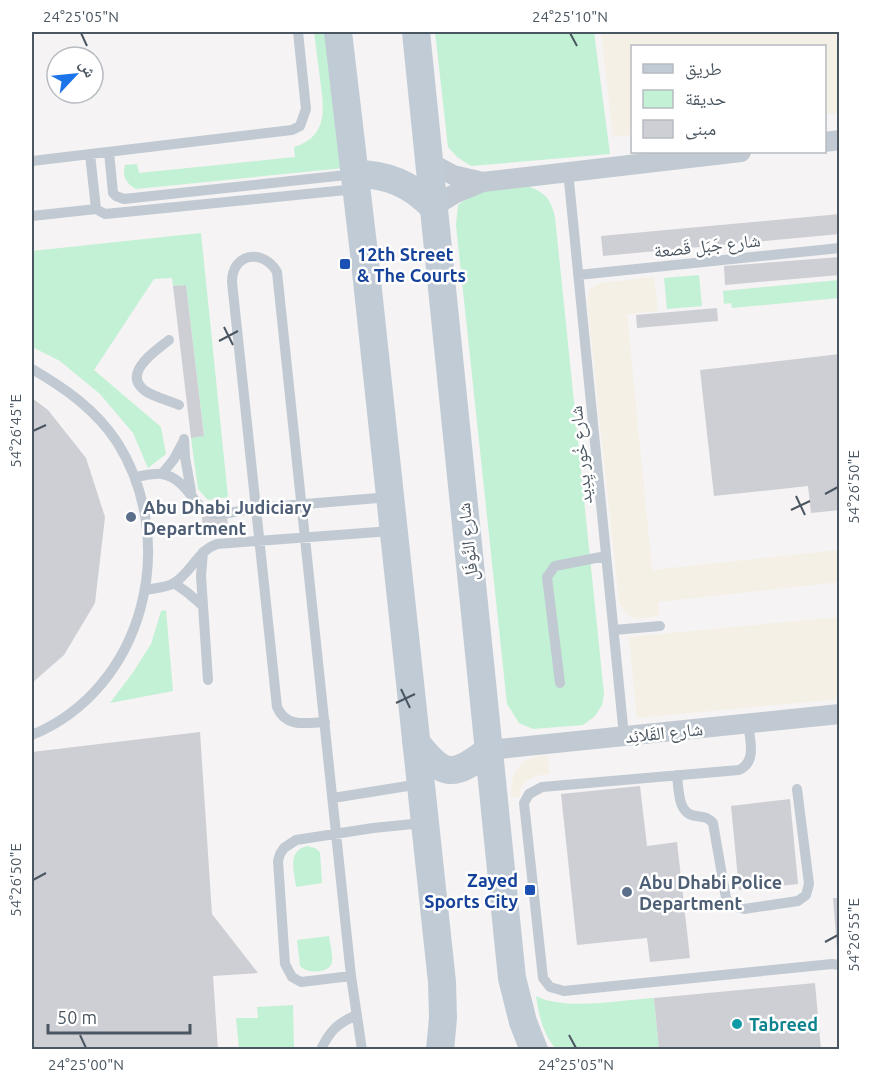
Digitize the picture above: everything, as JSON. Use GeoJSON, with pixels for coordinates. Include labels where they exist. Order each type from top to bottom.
{"type":"FeatureCollection","features":[{"type":"Feature","properties":{"kind":"street"},"geometry":{"type":"LineString","coordinates":[[338,32],[394,531],[443,1000],[440,1050]]}},
{"type":"Feature","properties":{"kind":"street","name":"شارع النَّوفَل"},"geometry":{"type":"LineString","coordinates":[[416,32],[512,978],[523,1022],[534,1050]]}},
{"type":"Feature","properties":{"kind":"street"},"geometry":{"type":"LineString","coordinates":[[356,182],[370,174],[398,181],[411,188],[434,207],[456,193],[483,182],[732,153]]}},
{"type":"Feature","properties":{"kind":"street"},"geometry":{"type":"LineString","coordinates":[[429,162],[453,175],[483,182]]}},
{"type":"Feature","properties":{"kind":"street","name":"شارع القَلائِد"},"geometry":{"type":"LineString","coordinates":[[489,750],[840,714]]}},
{"type":"Feature","properties":{"kind":"street"},"geometry":{"type":"LineString","coordinates":[[416,742],[429,759],[445,770],[455,771],[465,768],[489,750]]}},
{"type":"Feature","properties":{"kind":"lane"},"geometry":{"type":"LineString","coordinates":[[32,161],[283,132],[300,126],[306,109],[298,32]]}},
{"type":"Feature","properties":{"kind":"lane"},"geometry":{"type":"LineString","coordinates":[[109,152],[113,193],[120,198],[228,188],[356,182]]}},
{"type":"Feature","properties":{"kind":"lane"},"geometry":{"type":"LineString","coordinates":[[90,154],[96,209]]}},
{"type":"Feature","properties":{"kind":"lane","name":"شارع خُور يِدِيد"},"geometry":{"type":"LineString","coordinates":[[567,171],[624,736]]}},
{"type":"Feature","properties":{"kind":"lane"},"geometry":{"type":"LineString","coordinates":[[32,216],[96,209],[108,214],[229,202],[356,182]]}},
{"type":"Feature","properties":{"kind":"lane"},"geometry":{"type":"LineString","coordinates":[[228,188],[229,202]]}},
{"type":"Feature","properties":{"kind":"lane","name":"شارع جَبَل قَصعة"},"geometry":{"type":"LineString","coordinates":[[578,275],[840,248]]}},
{"type":"Feature","properties":{"kind":"lane"},"geometry":{"type":"LineString","coordinates":[[325,722],[290,722],[280,714],[277,707],[231,282],[232,274],[240,261],[254,256],[268,261],[277,272],[337,833],[351,976],[362,1050]]}},
{"type":"Feature","properties":{"kind":"lane"},"geometry":{"type":"LineString","coordinates":[[169,340],[142,363],[137,372],[138,379],[145,391],[179,405]]}},
{"type":"Feature","properties":{"kind":"lane"},"geometry":{"type":"LineString","coordinates":[[32,369],[62,386],[92,411],[116,442],[135,477],[143,504],[148,532],[149,561],[146,590],[136,624],[120,657],[99,686],[73,710],[32,735]]}},
{"type":"Feature","properties":{"kind":"lane"},"geometry":{"type":"LineString","coordinates":[[162,474],[174,459],[184,439],[192,495]]}},
{"type":"Feature","properties":{"kind":"lane"},"geometry":{"type":"LineString","coordinates":[[135,477],[162,474],[173,478],[184,484],[201,507],[216,514],[255,508],[390,497]]}},
{"type":"Feature","properties":{"kind":"lane"},"geometry":{"type":"LineString","coordinates":[[146,590],[174,583],[191,568],[203,552],[217,544],[394,531]]}},
{"type":"Feature","properties":{"kind":"lane"},"geometry":{"type":"LineString","coordinates":[[203,552],[201,576],[208,680]]}},
{"type":"Feature","properties":{"kind":"lane"},"geometry":{"type":"LineString","coordinates":[[560,683],[547,577],[555,566],[606,556]]}},
{"type":"Feature","properties":{"kind":"lane"},"geometry":{"type":"LineString","coordinates":[[174,583],[203,606]]}},
{"type":"Feature","properties":{"kind":"lane"},"geometry":{"type":"LineString","coordinates":[[614,630],[660,626]]}},
{"type":"Feature","properties":{"kind":"lane"},"geometry":{"type":"LineString","coordinates":[[748,724],[751,758],[745,767],[739,770],[542,787],[529,794],[524,803],[542,972],[546,983],[554,989],[564,991],[840,965]]}},
{"type":"Feature","properties":{"kind":"lane"},"geometry":{"type":"LineString","coordinates":[[677,775],[681,806],[685,813],[704,817],[713,823],[726,898],[732,906],[744,909],[798,901],[806,895],[809,884],[797,789]]}},
{"type":"Feature","properties":{"kind":"lane"},"geometry":{"type":"LineString","coordinates":[[333,798],[420,784]]}},
{"type":"Feature","properties":{"kind":"lane"},"geometry":{"type":"LineString","coordinates":[[351,976],[301,982],[292,977],[285,964],[278,861],[280,854],[296,840],[425,823]]}},
{"type":"Feature","properties":{"kind":"lane"},"geometry":{"type":"LineString","coordinates":[[321,1050],[330,1033],[337,1026],[357,1016]]}},
{"type":"Feature","properties":{"kind":"green space"},"geometry":{"type":"Polygon","coordinates":[[[314,32],[327,32],[344,168],[136,189],[127,182],[124,173],[125,165],[137,164],[139,173],[295,157],[294,147],[313,136],[322,120],[323,100],[314,32]]]}},
{"type":"Feature","properties":{"kind":"green space"},"geometry":{"type":"Polygon","coordinates":[[[435,32],[594,32],[610,154],[471,166],[457,157],[448,147],[435,32]]]}},
{"type":"Feature","properties":{"kind":"green space"},"geometry":{"type":"Polygon","coordinates":[[[527,186],[546,197],[555,217],[604,694],[602,705],[595,716],[583,725],[533,729],[519,723],[507,704],[456,225],[458,205],[475,192],[527,186]]]}},
{"type":"Feature","properties":{"kind":"green space"},"geometry":{"type":"Polygon","coordinates":[[[201,233],[228,497],[208,500],[198,489],[191,438],[204,435],[186,285],[173,286],[172,278],[154,279],[94,370],[161,427],[166,454],[148,468],[133,433],[100,394],[60,361],[32,347],[32,251],[201,233]]]}},
{"type":"Feature","properties":{"kind":"green space"},"geometry":{"type":"Polygon","coordinates":[[[699,275],[702,306],[667,309],[664,278],[699,275]]]}},
{"type":"Feature","properties":{"kind":"green space"},"geometry":{"type":"Polygon","coordinates":[[[839,280],[839,298],[732,308],[731,303],[724,304],[723,291],[839,280]]]}},
{"type":"Feature","properties":{"kind":"green space"},"geometry":{"type":"Polygon","coordinates":[[[166,610],[173,691],[110,703],[151,644],[161,611],[166,610]]]}},
{"type":"Feature","properties":{"kind":"green space"},"geometry":{"type":"Polygon","coordinates":[[[307,846],[320,852],[322,883],[296,887],[294,857],[301,848],[307,846]]]}},
{"type":"Feature","properties":{"kind":"green space"},"geometry":{"type":"Polygon","coordinates":[[[329,936],[332,951],[331,965],[316,972],[300,966],[297,940],[329,936]]]}},
{"type":"Feature","properties":{"kind":"green space"},"geometry":{"type":"Polygon","coordinates":[[[536,996],[562,1003],[577,1004],[654,998],[659,1049],[556,1049],[542,1024],[536,996]]]}},
{"type":"Feature","properties":{"kind":"green space"},"geometry":{"type":"Polygon","coordinates":[[[293,1005],[294,1049],[239,1049],[236,1018],[258,1018],[257,1007],[293,1005]]]}},
{"type":"Feature","properties":{"kind":"sand"},"geometry":{"type":"Polygon","coordinates":[[[601,32],[839,32],[839,113],[826,114],[826,45],[631,45],[631,135],[613,137],[601,32]]]}},
{"type":"Feature","properties":{"kind":"sand"},"geometry":{"type":"Polygon","coordinates":[[[654,277],[658,311],[627,314],[652,570],[839,550],[839,582],[658,602],[659,616],[645,618],[635,618],[623,609],[619,602],[587,301],[590,289],[601,283],[654,277]]]}},
{"type":"Feature","properties":{"kind":"sand"},"geometry":{"type":"Polygon","coordinates":[[[839,617],[839,699],[637,718],[629,637],[839,617]]]}},
{"type":"Feature","properties":{"kind":"sand"},"geometry":{"type":"Polygon","coordinates":[[[548,755],[549,774],[525,782],[519,797],[511,797],[513,779],[519,767],[530,759],[548,755]]]}},
{"type":"Feature","properties":{"kind":"building"},"geometry":{"type":"Polygon","coordinates":[[[840,214],[840,234],[603,256],[601,236],[840,214]]]}},
{"type":"Feature","properties":{"kind":"building"},"geometry":{"type":"Polygon","coordinates":[[[840,257],[840,275],[725,285],[724,266],[840,257]]]}},
{"type":"Feature","properties":{"kind":"building"},"geometry":{"type":"Polygon","coordinates":[[[186,285],[204,436],[191,438],[173,286],[186,285]]]}},
{"type":"Feature","properties":{"kind":"building"},"geometry":{"type":"Polygon","coordinates":[[[717,308],[718,321],[637,328],[636,315],[717,308]]]}},
{"type":"Feature","properties":{"kind":"building"},"geometry":{"type":"Polygon","coordinates":[[[840,354],[840,510],[811,513],[808,486],[714,496],[700,370],[840,354]]]}},
{"type":"Feature","properties":{"kind":"building"},"geometry":{"type":"Polygon","coordinates":[[[32,398],[48,410],[86,458],[105,517],[95,603],[64,655],[32,683],[32,398]]]}},
{"type":"Feature","properties":{"kind":"building"},"geometry":{"type":"Polygon","coordinates":[[[227,515],[228,528],[203,531],[202,517],[227,515]]]}},
{"type":"Feature","properties":{"kind":"building"},"geometry":{"type":"Polygon","coordinates":[[[200,732],[212,914],[258,973],[213,976],[218,1050],[32,1050],[32,752],[200,732]]]}},
{"type":"Feature","properties":{"kind":"building","name":"Abu Dhabi Police Department"},"geometry":{"type":"Polygon","coordinates":[[[640,786],[647,846],[677,842],[690,958],[650,962],[647,938],[577,945],[561,794],[640,786]]]}},
{"type":"Feature","properties":{"kind":"building"},"geometry":{"type":"Polygon","coordinates":[[[790,799],[798,884],[739,890],[731,806],[790,799]]]}},
{"type":"Feature","properties":{"kind":"building"},"geometry":{"type":"Polygon","coordinates":[[[833,898],[840,898],[840,949],[837,949],[833,898]]]}},
{"type":"Feature","properties":{"kind":"building","name":"Tabreed"},"geometry":{"type":"Polygon","coordinates":[[[815,983],[821,1050],[659,1050],[654,998],[815,983]]]}},
{"type":"Feature","properties":{"kind":"place","name":"12th Street & The Courts"},"geometry":{"type":"Point","coordinates":[345,264]}},
{"type":"Feature","properties":{"kind":"place","name":"Abu Dhabi Judiciary Department"},"geometry":{"type":"Point","coordinates":[131,517]}},
{"type":"Feature","properties":{"kind":"place","name":"Zayed Sports City"},"geometry":{"type":"Point","coordinates":[530,890]}},
{"type":"Feature","properties":{"kind":"place","name":"Abu Dhabi Police Department"},"geometry":{"type":"Point","coordinates":[627,892]}},
{"type":"Feature","properties":{"kind":"place","name":"Tabreed"},"geometry":{"type":"Point","coordinates":[737,1024]}}]}
